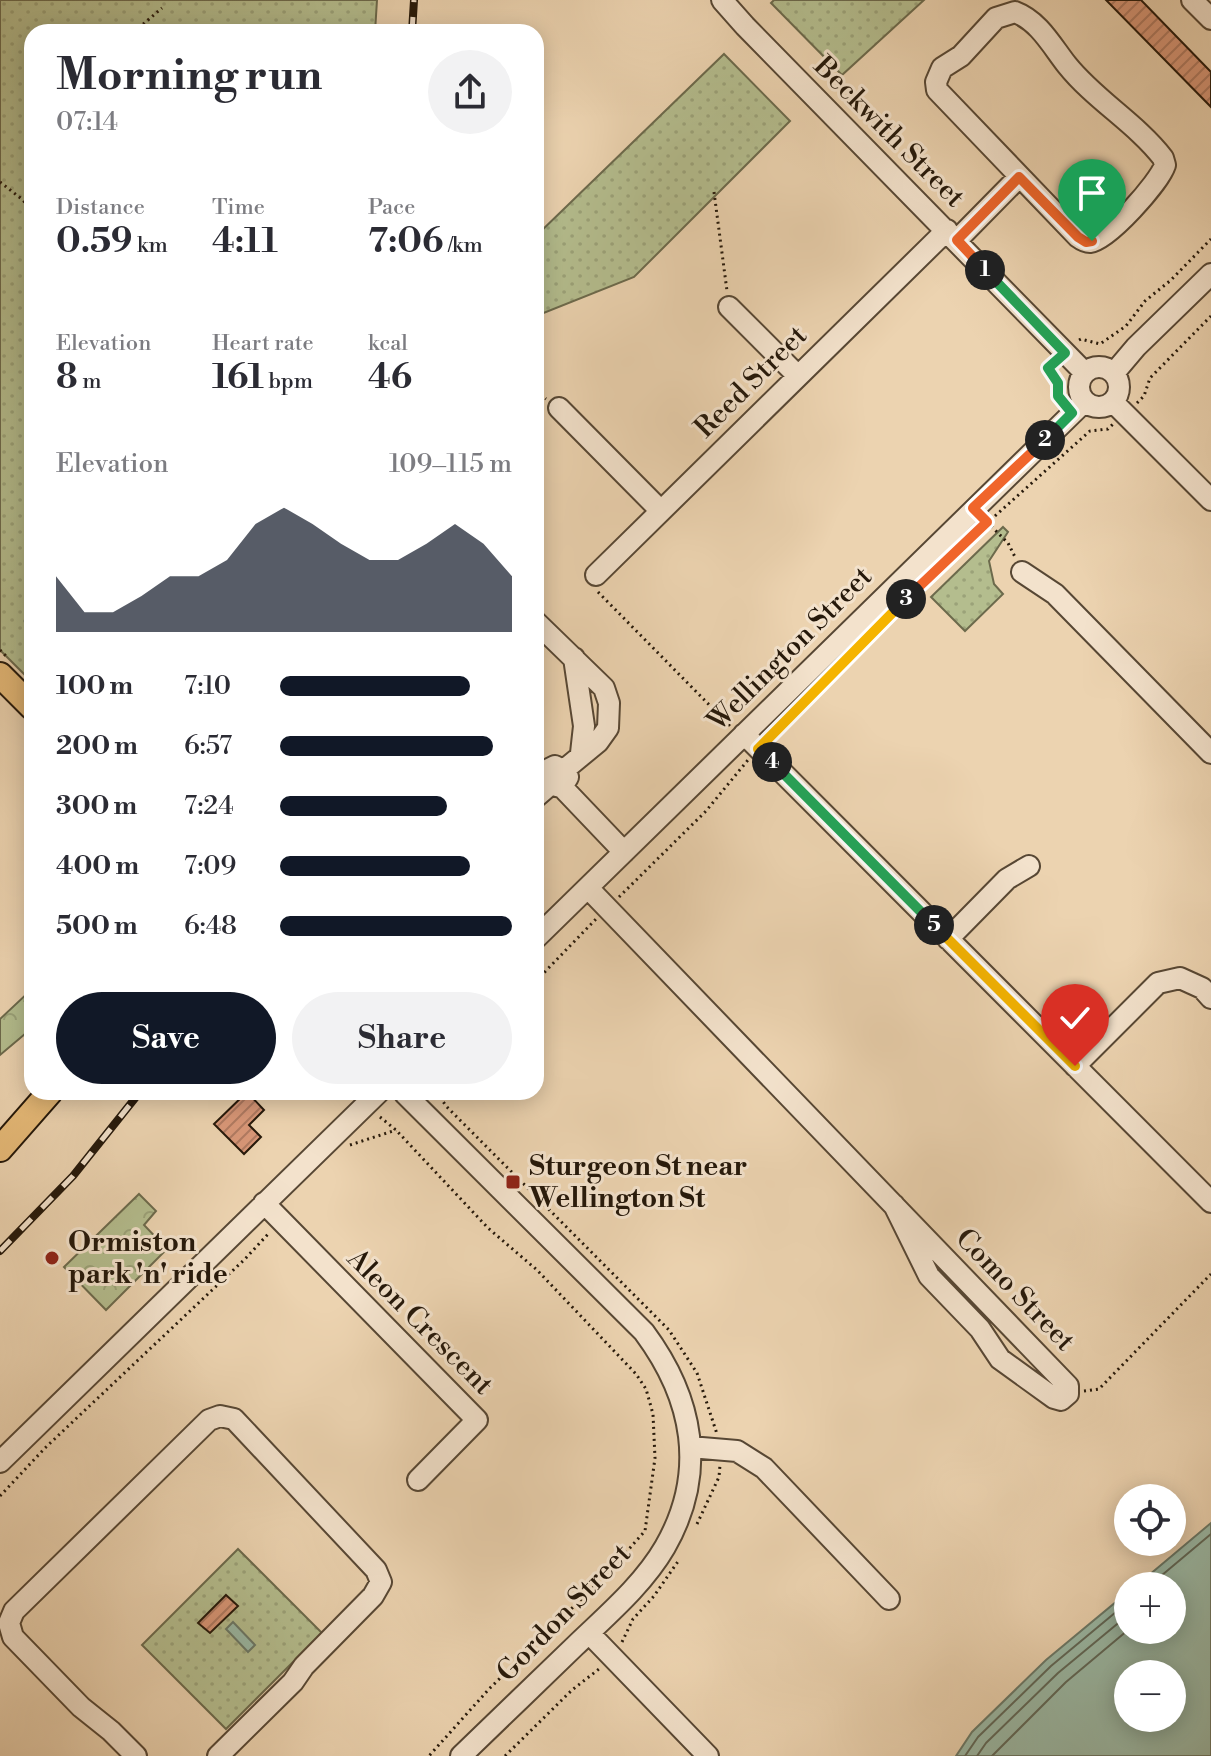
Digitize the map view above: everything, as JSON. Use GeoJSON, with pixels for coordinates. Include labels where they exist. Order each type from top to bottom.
{"type":"FeatureCollection","features":[{"type":"Feature","properties":{"kind":"main road"},"geometry":{"type":"LineString","coordinates":[[0,675],[24,699]]}},
{"type":"Feature","properties":{"kind":"main road"},"geometry":{"type":"LineString","coordinates":[[0,1149],[43,1100]]}},
{"type":"Feature","properties":{"kind":"street","name":"Beckwith Street"},"geometry":{"type":"LineString","coordinates":[[722,0],[1084,372]]}},
{"type":"Feature","properties":{"kind":"street"},"geometry":{"type":"LineString","coordinates":[[1192,0],[1211,19]]}},
{"type":"Feature","properties":{"kind":"street"},"geometry":{"type":"LineString","coordinates":[[1015,12],[1028,19],[1079,79],[1157,150],[1165,165],[1156,181],[1130,210],[1101,236],[1086,242],[1019,177],[942,98],[936,82],[942,68],[969,48],[996,18],[1015,12]]}},
{"type":"Feature","properties":{"kind":"street","name":"Reed Street"},"geometry":{"type":"LineString","coordinates":[[596,575],[798,376],[1019,177]]}},
{"type":"Feature","properties":{"kind":"street"},"geometry":{"type":"LineString","coordinates":[[1114,373],[1136,347],[1211,274]]}},
{"type":"Feature","properties":{"kind":"street"},"geometry":{"type":"LineString","coordinates":[[729,307],[798,376]]}},
{"type":"Feature","properties":{"kind":"street"},"geometry":{"type":"LineString","coordinates":[[1119,408],[1119,388],[1114,373],[1099,367],[1084,372],[1078,387],[1078,408],[1119,408],[1211,500]]}},
{"type":"Feature","properties":{"kind":"street"},"geometry":{"type":"LineString","coordinates":[[559,408],[661,511]]}},
{"type":"Feature","properties":{"kind":"street","name":"Wellington Street"},"geometry":{"type":"LineString","coordinates":[[544,930],[626,850],[751,741],[980,515],[1078,408]]}},
{"type":"Feature","properties":{"kind":"street"},"geometry":{"type":"LineString","coordinates":[[1022,572],[1055,594],[1211,753]]}},
{"type":"Feature","properties":{"kind":"street"},"geometry":{"type":"LineString","coordinates":[[544,630],[604,688],[609,703],[608,728],[598,742],[581,753],[556,784],[626,850]]}},
{"type":"Feature","properties":{"kind":"street"},"geometry":{"type":"LineString","coordinates":[[751,741],[1211,1202]]}},
{"type":"Feature","properties":{"kind":"street"},"geometry":{"type":"LineString","coordinates":[[948,939],[1007,879],[1029,866]]}},
{"type":"Feature","properties":{"kind":"street","name":"Como Street"},"geometry":{"type":"LineString","coordinates":[[588,888],[894,1205],[1068,1386],[1068,1394],[1061,1400],[1054,1398],[1000,1359],[980,1329],[929,1276],[894,1205]]}},
{"type":"Feature","properties":{"kind":"street"},"geometry":{"type":"LineString","coordinates":[[1075,1066],[1158,983],[1180,978],[1202,988],[1211,998]]}},
{"type":"Feature","properties":{"kind":"street"},"geometry":{"type":"LineString","coordinates":[[0,1462],[371,1100]]}},
{"type":"Feature","properties":{"kind":"street","name":"Gordon Street"},"geometry":{"type":"LineString","coordinates":[[413,1100],[644,1332],[664,1359],[675,1382],[684,1405],[690,1447],[686,1488],[665,1547],[635,1587],[461,1756]]}},
{"type":"Feature","properties":{"kind":"street","name":"Aleon Crescent"},"geometry":{"type":"LineString","coordinates":[[264,1203],[477,1420],[418,1480]]}},
{"type":"Feature","properties":{"kind":"street"},"geometry":{"type":"LineString","coordinates":[[136,1756],[81,1707],[13,1637],[9,1623],[14,1611],[110,1516],[209,1420],[220,1416],[234,1419],[307,1494],[376,1570],[381,1582],[373,1596],[304,1666],[293,1682],[218,1756]]}},
{"type":"Feature","properties":{"kind":"street"},"geometry":{"type":"LineString","coordinates":[[690,1447],[737,1451],[764,1468],[889,1599]]}},
{"type":"Feature","properties":{"kind":"street"},"geometry":{"type":"LineString","coordinates":[[589,1633],[708,1756]]}},
{"type":"Feature","properties":{"kind":"path"},"geometry":{"type":"LineString","coordinates":[[143,24],[162,8]]}},
{"type":"Feature","properties":{"kind":"path"},"geometry":{"type":"LineString","coordinates":[[0,182],[24,201]]}},
{"type":"Feature","properties":{"kind":"path"},"geometry":{"type":"LineString","coordinates":[[714,192],[729,307]]}},
{"type":"Feature","properties":{"kind":"path"},"geometry":{"type":"LineString","coordinates":[[1090,431],[1078,408],[1058,396],[1058,383],[1048,368],[1081,339],[1100,344],[1126,326],[1145,301],[1171,280],[1211,239]]}},
{"type":"Feature","properties":{"kind":"path"},"geometry":{"type":"LineString","coordinates":[[1022,572],[1008,543],[980,515],[1090,431],[1108,429],[1119,408],[1144,396],[1150,378],[1211,316]]}},
{"type":"Feature","properties":{"kind":"path"},"geometry":{"type":"LineString","coordinates":[[544,973],[706,811],[751,741],[726,723],[588,582],[596,575]]}},
{"type":"Feature","properties":{"kind":"path"},"geometry":{"type":"LineString","coordinates":[[376,1100],[396,1130],[488,1228],[537,1270],[636,1374],[646,1389],[653,1414],[655,1458],[645,1531],[606,1575],[489,1689],[429,1756]]}},
{"type":"Feature","properties":{"kind":"path"},"geometry":{"type":"LineString","coordinates":[[442,1100],[669,1330],[697,1373],[721,1449],[719,1477],[693,1532]]}},
{"type":"Feature","properties":{"kind":"path"},"geometry":{"type":"LineString","coordinates":[[0,1496],[45,1448],[245,1259],[281,1221]]}},
{"type":"Feature","properties":{"kind":"path"},"geometry":{"type":"LineString","coordinates":[[1068,1394],[1099,1389],[1211,1274]]}},
{"type":"Feature","properties":{"kind":"path"},"geometry":{"type":"LineString","coordinates":[[616,1650],[633,1619],[654,1596],[682,1554]]}},
{"type":"Feature","properties":{"kind":"path"},"geometry":{"type":"LineString","coordinates":[[505,1756],[572,1690],[602,1666]]}},
{"type":"Feature","properties":{"kind":"green space"},"geometry":{"type":"Polygon","coordinates":[[[0,0],[377,0],[376,24],[24,24],[24,674],[0,650],[0,0]]]}},
{"type":"Feature","properties":{"kind":"green space"},"geometry":{"type":"Polygon","coordinates":[[[774,0],[924,0],[842,75],[771,3],[774,0]]]}},
{"type":"Feature","properties":{"kind":"green space"},"geometry":{"type":"Polygon","coordinates":[[[724,54],[790,121],[634,277],[544,313],[544,228],[724,54]]]}},
{"type":"Feature","properties":{"kind":"green space"},"geometry":{"type":"Polygon","coordinates":[[[1003,527],[1008,532],[989,561],[994,584],[1003,594],[965,631],[931,597],[1003,527]]]}},
{"type":"Feature","properties":{"kind":"green space"},"geometry":{"type":"Polygon","coordinates":[[[24,996],[24,1035],[0,1055],[0,1019],[24,996]]]}},
{"type":"Feature","properties":{"kind":"green space"},"geometry":{"type":"Polygon","coordinates":[[[139,1194],[156,1211],[144,1225],[167,1249],[106,1310],[64,1267],[139,1194]]]}},
{"type":"Feature","properties":{"kind":"green space"},"geometry":{"type":"Polygon","coordinates":[[[238,1549],[322,1633],[226,1729],[142,1645],[238,1549]]]}},
{"type":"Feature","properties":{"kind":"water"},"geometry":{"type":"Polygon","coordinates":[[[1211,1523],[1211,1756],[956,1756],[972,1732],[1046,1660],[1114,1604],[1114,1644],[1186,1644],[1186,1572],[1153,1572],[1172,1556],[1186,1556],[1186,1544],[1211,1523]]]}},
{"type":"Feature","properties":{"kind":"water"},"geometry":{"type":"Polygon","coordinates":[[[233,1622],[255,1645],[248,1652],[226,1629],[233,1622]]]}},
{"type":"Feature","properties":{"kind":"building"},"geometry":{"type":"Polygon","coordinates":[[[1106,0],[1141,0],[1211,72],[1211,107],[1106,0]]]}},
{"type":"Feature","properties":{"kind":"building"},"geometry":{"type":"Polygon","coordinates":[[[239,1100],[255,1100],[264,1110],[249,1125],[261,1137],[244,1154],[214,1124],[239,1100]]]}},
{"type":"Feature","properties":{"kind":"building"},"geometry":{"type":"Polygon","coordinates":[[[226,1595],[238,1606],[210,1633],[198,1623],[226,1595]]]}},
{"type":"Feature","properties":{"kind":"railway"},"geometry":{"type":"LineString","coordinates":[[412,24],[414,0]]}},
{"type":"Feature","properties":{"kind":"railway"},"geometry":{"type":"LineString","coordinates":[[0,1251],[73,1176],[134,1100]]}},
{"type":"Feature","properties":{"kind":"place","name":"Sturgeon St near Wellington St"},"geometry":{"type":"Point","coordinates":[513,1182]}},
{"type":"Feature","properties":{"kind":"place","name":"Ormiston park 'n' ride"},"geometry":{"type":"Point","coordinates":[52,1258]}},
{"type":"Feature","properties":{"kind":"route"},"geometry":{"type":"LineString","coordinates":[[1075,1066],[758,749],[828,676],[987,522],[973,508],[1072,413],[1058,396],[1058,383],[1048,368],[1065,353],[957,240],[1019,177],[1078,237],[1086,242],[1092,241]]}}]}
